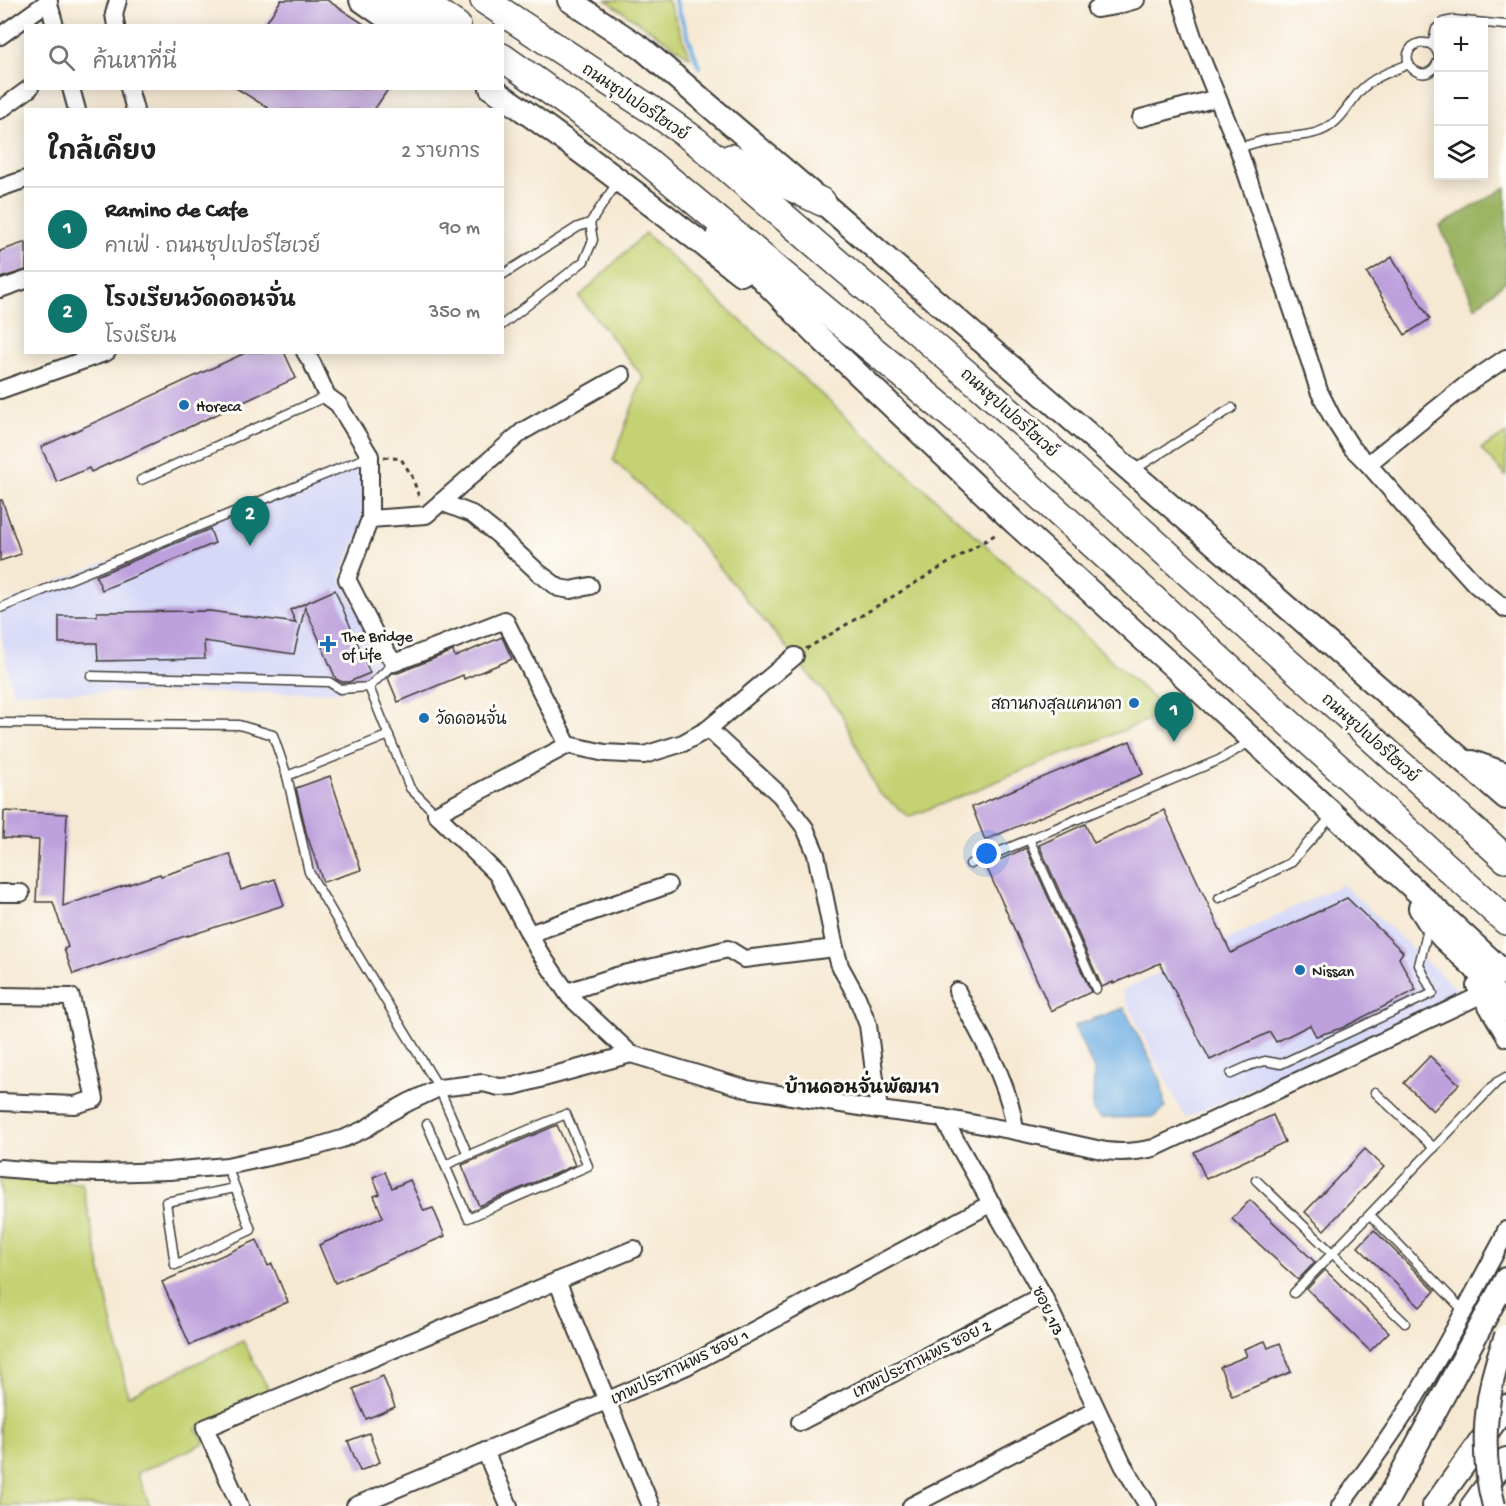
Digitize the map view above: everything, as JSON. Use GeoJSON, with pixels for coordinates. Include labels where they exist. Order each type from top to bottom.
{"type":"FeatureCollection","features":[{"type":"Feature","properties":{"kind":"highway"},"geometry":{"type":"LineString","coordinates":[[379,0],[425,24]]}},
{"type":"Feature","properties":{"kind":"highway"},"geometry":{"type":"LineString","coordinates":[[419,0],[454,24]]}},
{"type":"Feature","properties":{"kind":"highway","name":"ถนนซุปเปอร์ไฮเวย์"},"geometry":{"type":"LineString","coordinates":[[484,0],[697,142],[984,388],[1506,859]]}},
{"type":"Feature","properties":{"kind":"highway"},"geometry":{"type":"LineString","coordinates":[[504,58],[635,151],[957,420],[1506,921]]}},
{"type":"Feature","properties":{"kind":"highway"},"geometry":{"type":"LineString","coordinates":[[504,64],[537,80]]}},
{"type":"Feature","properties":{"kind":"highway"},"geometry":{"type":"LineString","coordinates":[[697,142],[822,202]]}},
{"type":"Feature","properties":{"kind":"main road"},"geometry":{"type":"LineString","coordinates":[[361,0],[395,24]]}},
{"type":"Feature","properties":{"kind":"main road"},"geometry":{"type":"LineString","coordinates":[[569,0],[643,50],[822,202],[1506,798]]}},
{"type":"Feature","properties":{"kind":"main road"},"geometry":{"type":"LineString","coordinates":[[494,90],[619,180],[815,333]]}},
{"type":"Feature","properties":{"kind":"main road"},"geometry":{"type":"LineString","coordinates":[[652,166],[815,333],[1015,523],[1506,974]]}},
{"type":"Feature","properties":{"kind":"main road"},"geometry":{"type":"LineString","coordinates":[[1462,758],[1506,774]]}},
{"type":"Feature","properties":{"kind":"main road"},"geometry":{"type":"LineString","coordinates":[[1401,877],[1436,930],[1474,967],[1506,1010]]}},
{"type":"Feature","properties":{"kind":"main road"},"geometry":{"type":"LineString","coordinates":[[1384,1506],[1505,1280]]}},
{"type":"Feature","properties":{"kind":"main road"},"geometry":{"type":"LineString","coordinates":[[1494,1506],[1487,1468],[1487,1411],[1491,1380],[1506,1336]]}},
{"type":"Feature","properties":{"kind":"main road"},"geometry":{"type":"LineString","coordinates":[[1434,1506],[1506,1406]]}},
{"type":"Feature","properties":{"kind":"main road"},"geometry":{"type":"LineString","coordinates":[[1472,1506],[1506,1459]]}},
{"type":"Feature","properties":{"kind":"street"},"geometry":{"type":"LineString","coordinates":[[0,36],[49,0],[55,24]]}},
{"type":"Feature","properties":{"kind":"street"},"geometry":{"type":"LineString","coordinates":[[116,24],[114,14],[118,0]]}},
{"type":"Feature","properties":{"kind":"street"},"geometry":{"type":"LineString","coordinates":[[1096,9],[1136,0]]}},
{"type":"Feature","properties":{"kind":"street"},"geometry":{"type":"LineString","coordinates":[[1181,0],[1194,40],[1238,148],[1319,391],[1332,417],[1352,448],[1416,519],[1476,585],[1506,609]]}},
{"type":"Feature","properties":{"kind":"street"},"geometry":{"type":"LineString","coordinates":[[0,111],[27,90]]}},
{"type":"Feature","properties":{"kind":"street"},"geometry":{"type":"LineString","coordinates":[[72,90],[76,108]]}},
{"type":"Feature","properties":{"kind":"street"},"geometry":{"type":"LineString","coordinates":[[130,90],[134,108]]}},
{"type":"Feature","properties":{"kind":"street"},"geometry":{"type":"LineString","coordinates":[[1141,118],[1217,98]]}},
{"type":"Feature","properties":{"kind":"street"},"geometry":{"type":"LineString","coordinates":[[0,188],[24,180]]}},
{"type":"Feature","properties":{"kind":"street"},"geometry":{"type":"LineString","coordinates":[[0,289],[24,281]]}},
{"type":"Feature","properties":{"kind":"street"},"geometry":{"type":"LineString","coordinates":[[0,390],[101,354]]}},
{"type":"Feature","properties":{"kind":"street"},"geometry":{"type":"LineString","coordinates":[[306,354],[327,396],[338,404],[370,456],[370,519],[346,579],[376,636],[394,663],[505,620],[568,746]]}},
{"type":"Feature","properties":{"kind":"street"},"geometry":{"type":"LineString","coordinates":[[1368,464],[1466,385],[1506,358]]}},
{"type":"Feature","properties":{"kind":"street"},"geometry":{"type":"LineString","coordinates":[[370,519],[426,515],[523,431],[622,375]]}},
{"type":"Feature","properties":{"kind":"street"},"geometry":{"type":"LineString","coordinates":[[441,502],[472,514],[559,588],[571,590],[590,585]]}},
{"type":"Feature","properties":{"kind":"street"},"geometry":{"type":"LineString","coordinates":[[795,656],[708,729],[683,743],[644,755],[604,753],[568,746],[436,814],[497,874],[538,950],[570,998],[632,1054],[747,1089],[942,1118],[1119,1152],[1135,1152],[1154,1148],[1481,995]]}},
{"type":"Feature","properties":{"kind":"street"},"geometry":{"type":"LineString","coordinates":[[708,729],[780,795],[805,828],[816,854],[834,948],[868,1025],[879,1110]]}},
{"type":"Feature","properties":{"kind":"street"},"geometry":{"type":"LineString","coordinates":[[529,933],[668,885]]}},
{"type":"Feature","properties":{"kind":"street"},"geometry":{"type":"LineString","coordinates":[[0,893],[21,893]]}},
{"type":"Feature","properties":{"kind":"street"},"geometry":{"type":"LineString","coordinates":[[1436,930],[1481,995],[1506,1038]]}},
{"type":"Feature","properties":{"kind":"street"},"geometry":{"type":"LineString","coordinates":[[567,992],[616,976],[728,949],[744,959],[834,948]]}},
{"type":"Feature","properties":{"kind":"street"},"geometry":{"type":"LineString","coordinates":[[957,991],[1009,1097],[1015,1131]]}},
{"type":"Feature","properties":{"kind":"street"},"geometry":{"type":"LineString","coordinates":[[0,996],[71,997],[94,1099],[75,1105],[0,1102]]}},
{"type":"Feature","properties":{"kind":"street"},"geometry":{"type":"LineString","coordinates":[[0,1168],[102,1173],[227,1166],[315,1147],[345,1138],[439,1088],[483,1083],[499,1087],[514,1086],[632,1054]]}},
{"type":"Feature","properties":{"kind":"street","name":"ซอย 1/3"},"geometry":{"type":"LineString","coordinates":[[942,1118],[1043,1295],[1123,1465],[1148,1506]]}},
{"type":"Feature","properties":{"kind":"street","name":"เทพประทานพร ซอย 1"},"geometry":{"type":"LineString","coordinates":[[355,1506],[687,1366],[992,1203]]}},
{"type":"Feature","properties":{"kind":"street"},"geometry":{"type":"LineString","coordinates":[[1340,1506],[1418,1394],[1506,1230]]}},
{"type":"Feature","properties":{"kind":"street"},"geometry":{"type":"LineString","coordinates":[[240,1506],[205,1428],[634,1249]]}},
{"type":"Feature","properties":{"kind":"street"},"geometry":{"type":"LineString","coordinates":[[557,1281],[651,1506]]}},
{"type":"Feature","properties":{"kind":"street","name":"เทพประทานพร ซอย 2"},"geometry":{"type":"LineString","coordinates":[[800,1422],[1043,1295]]}},
{"type":"Feature","properties":{"kind":"street"},"geometry":{"type":"LineString","coordinates":[[911,1506],[1096,1410]]}},
{"type":"Feature","properties":{"kind":"street"},"geometry":{"type":"LineString","coordinates":[[485,1452],[508,1506]]}},
{"type":"Feature","properties":{"kind":"lane"},"geometry":{"type":"LineString","coordinates":[[1488,23],[1506,25]]}},
{"type":"Feature","properties":{"kind":"lane"},"geometry":{"type":"LineString","coordinates":[[1432,45],[1434,37]]}},
{"type":"Feature","properties":{"kind":"lane"},"geometry":{"type":"LineString","coordinates":[[1434,48],[1432,45],[1416,44],[1411,48],[1408,59],[1413,70],[1423,74],[1434,70]]}},
{"type":"Feature","properties":{"kind":"lane"},"geometry":{"type":"LineString","coordinates":[[1238,148],[1267,140],[1317,133],[1327,129],[1368,83],[1409,64]]}},
{"type":"Feature","properties":{"kind":"lane"},"geometry":{"type":"LineString","coordinates":[[504,274],[578,227],[590,223],[619,180]]}},
{"type":"Feature","properties":{"kind":"lane"},"geometry":{"type":"LineString","coordinates":[[504,323],[584,261],[593,240],[590,223]]}},
{"type":"Feature","properties":{"kind":"lane"},"geometry":{"type":"LineString","coordinates":[[141,480],[327,396]]}},
{"type":"Feature","properties":{"kind":"lane"},"geometry":{"type":"LineString","coordinates":[[1132,471],[1232,408]]}},
{"type":"Feature","properties":{"kind":"lane"},"geometry":{"type":"LineString","coordinates":[[0,608],[370,456]]}},
{"type":"Feature","properties":{"kind":"lane"},"geometry":{"type":"LineString","coordinates":[[91,676],[329,682],[340,689],[369,687],[394,663]]}},
{"type":"Feature","properties":{"kind":"lane"},"geometry":{"type":"LineString","coordinates":[[369,687],[410,788],[436,814]]}},
{"type":"Feature","properties":{"kind":"lane"},"geometry":{"type":"LineString","coordinates":[[0,723],[239,725],[273,735],[287,776],[309,872],[439,1088],[468,1155]]}},
{"type":"Feature","properties":{"kind":"lane"},"geometry":{"type":"LineString","coordinates":[[287,776],[389,735]]}},
{"type":"Feature","properties":{"kind":"lane"},"geometry":{"type":"LineString","coordinates":[[970,864],[1219,760],[1253,740]]}},
{"type":"Feature","properties":{"kind":"lane"},"geometry":{"type":"LineString","coordinates":[[1219,898],[1290,863],[1334,815]]}},
{"type":"Feature","properties":{"kind":"lane"},"geometry":{"type":"LineString","coordinates":[[1029,840],[1096,989]]}},
{"type":"Feature","properties":{"kind":"lane"},"geometry":{"type":"LineString","coordinates":[[1231,1074],[1251,1065],[1265,1062],[1281,1064],[1433,993],[1419,965],[1436,930]]}},
{"type":"Feature","properties":{"kind":"lane"},"geometry":{"type":"LineString","coordinates":[[1294,1293],[1497,1082],[1506,1077]]}},
{"type":"Feature","properties":{"kind":"lane"},"geometry":{"type":"LineString","coordinates":[[1376,1092],[1434,1148]]}},
{"type":"Feature","properties":{"kind":"lane"},"geometry":{"type":"LineString","coordinates":[[427,1124],[468,1218],[588,1166],[566,1114],[445,1165]]}},
{"type":"Feature","properties":{"kind":"lane"},"geometry":{"type":"LineString","coordinates":[[227,1166],[251,1230],[175,1265],[166,1202],[235,1188]]}},
{"type":"Feature","properties":{"kind":"lane"},"geometry":{"type":"LineString","coordinates":[[1256,1180],[1405,1323]]}},
{"type":"Feature","properties":{"kind":"lane"},"geometry":{"type":"LineString","coordinates":[[1370,1215],[1464,1311]]}},
{"type":"Feature","properties":{"kind":"path"},"geometry":{"type":"LineString","coordinates":[[370,456],[401,459],[412,476],[426,515]]}},
{"type":"Feature","properties":{"kind":"path"},"geometry":{"type":"LineString","coordinates":[[795,656],[1015,523]]}},
{"type":"Feature","properties":{"kind":"shaded area"},"geometry":{"type":"Polygon","coordinates":[[[377,452],[366,519],[340,576],[386,670],[339,691],[294,693],[12,692],[0,628],[0,605],[377,452]]]}},
{"type":"Feature","properties":{"kind":"shaded area"},"geometry":{"type":"Polygon","coordinates":[[[1342,884],[1464,996],[1185,1118],[1121,991],[1342,884]]]}},
{"type":"Feature","properties":{"kind":"green space"},"geometry":{"type":"Polygon","coordinates":[[[606,0],[668,0],[690,57],[606,0]]]}},
{"type":"Feature","properties":{"kind":"green space"},"geometry":{"type":"Polygon","coordinates":[[[1506,187],[1506,281],[1475,307],[1440,226],[1506,187]]]}},
{"type":"Feature","properties":{"kind":"green space"},"geometry":{"type":"Polygon","coordinates":[[[645,233],[1168,712],[909,817],[878,792],[841,713],[690,532],[613,460],[643,377],[579,297],[645,233]]]}},
{"type":"Feature","properties":{"kind":"green space"},"geometry":{"type":"Polygon","coordinates":[[[1506,433],[1506,476],[1481,449],[1506,433]]]}},
{"type":"Feature","properties":{"kind":"green space"},"geometry":{"type":"Polygon","coordinates":[[[0,1179],[82,1183],[128,1396],[243,1341],[272,1396],[196,1429],[205,1443],[137,1473],[150,1506],[0,1506],[0,1179]]]}},
{"type":"Feature","properties":{"kind":"water"},"geometry":{"type":"Polygon","coordinates":[[[1124,1008],[1161,1081],[1165,1108],[1154,1117],[1101,1118],[1093,1110],[1094,1070],[1074,1026],[1124,1008]]]}},
{"type":"Feature","properties":{"kind":"building"},"geometry":{"type":"Polygon","coordinates":[[[281,0],[327,0],[364,24],[265,24],[281,0]]]}},
{"type":"Feature","properties":{"kind":"building"},"geometry":{"type":"Polygon","coordinates":[[[239,90],[388,90],[375,108],[268,108],[239,90]]]}},
{"type":"Feature","properties":{"kind":"building"},"geometry":{"type":"Polygon","coordinates":[[[24,243],[24,271],[0,278],[0,251],[24,243]]]}},
{"type":"Feature","properties":{"kind":"building"},"geometry":{"type":"Polygon","coordinates":[[[1392,257],[1430,319],[1405,335],[1367,273],[1392,257]]]}},
{"type":"Feature","properties":{"kind":"building","name":"Horeca"},"geometry":{"type":"Polygon","coordinates":[[[243,354],[285,354],[296,378],[91,472],[89,468],[57,482],[41,447],[243,354]]]}},
{"type":"Feature","properties":{"kind":"building"},"geometry":{"type":"Polygon","coordinates":[[[0,500],[2,500],[21,554],[0,561],[0,500]]]}},
{"type":"Feature","properties":{"kind":"building"},"geometry":{"type":"Polygon","coordinates":[[[210,529],[215,543],[102,590],[96,576],[210,529]]]}},
{"type":"Feature","properties":{"kind":"building"},"geometry":{"type":"Polygon","coordinates":[[[335,590],[370,673],[349,682],[336,679],[305,607],[294,654],[204,641],[205,659],[98,661],[97,643],[59,643],[59,616],[97,616],[97,612],[210,611],[296,623],[290,610],[335,590]]]}},
{"type":"Feature","properties":{"kind":"building"},"geometry":{"type":"Polygon","coordinates":[[[502,637],[512,659],[464,679],[463,675],[398,702],[388,678],[392,673],[398,673],[453,651],[455,657],[502,637]]]}},
{"type":"Feature","properties":{"kind":"building"},"geometry":{"type":"Polygon","coordinates":[[[1130,741],[1143,774],[985,840],[972,807],[1130,741]]]}},
{"type":"Feature","properties":{"kind":"building"},"geometry":{"type":"Polygon","coordinates":[[[330,776],[361,870],[323,882],[306,832],[296,788],[330,776]]]}},
{"type":"Feature","properties":{"kind":"building"},"geometry":{"type":"Polygon","coordinates":[[[1164,810],[1231,953],[1347,898],[1403,952],[1399,958],[1416,990],[1342,1028],[1316,1036],[1310,1025],[1276,1042],[1270,1032],[1210,1060],[1160,963],[1102,987],[1039,845],[1085,824],[1094,843],[1164,810]]]}},
{"type":"Feature","properties":{"kind":"building"},"geometry":{"type":"Polygon","coordinates":[[[4,811],[67,814],[63,906],[230,854],[241,890],[275,879],[284,905],[73,974],[64,949],[68,947],[53,902],[36,902],[39,840],[3,838],[4,811]]]}},
{"type":"Feature","properties":{"kind":"building"},"geometry":{"type":"Polygon","coordinates":[[[1026,848],[1091,992],[1051,1011],[986,866],[1026,848]]]}},
{"type":"Feature","properties":{"kind":"building"},"geometry":{"type":"Polygon","coordinates":[[[1430,1056],[1459,1084],[1433,1111],[1404,1083],[1430,1056]]]}},
{"type":"Feature","properties":{"kind":"building"},"geometry":{"type":"Polygon","coordinates":[[[1273,1115],[1285,1142],[1206,1179],[1194,1152],[1273,1115]]]}},
{"type":"Feature","properties":{"kind":"building"},"geometry":{"type":"Polygon","coordinates":[[[557,1125],[575,1165],[479,1206],[462,1165],[557,1125]]]}},
{"type":"Feature","properties":{"kind":"building"},"geometry":{"type":"Polygon","coordinates":[[[1365,1149],[1384,1167],[1324,1230],[1305,1212],[1365,1149]]]}},
{"type":"Feature","properties":{"kind":"building"},"geometry":{"type":"Polygon","coordinates":[[[385,1172],[392,1188],[410,1180],[424,1211],[433,1208],[445,1236],[335,1283],[319,1245],[383,1217],[374,1196],[380,1194],[373,1177],[385,1172]]]}},
{"type":"Feature","properties":{"kind":"building"},"geometry":{"type":"Polygon","coordinates":[[[1250,1200],[1315,1262],[1298,1280],[1232,1219],[1250,1200]]]}},
{"type":"Feature","properties":{"kind":"building"},"geometry":{"type":"Polygon","coordinates":[[[1374,1230],[1435,1291],[1420,1307],[1358,1247],[1374,1230]]]}},
{"type":"Feature","properties":{"kind":"building"},"geometry":{"type":"Polygon","coordinates":[[[257,1240],[268,1266],[272,1264],[288,1302],[190,1345],[162,1282],[257,1240]]]}},
{"type":"Feature","properties":{"kind":"building"},"geometry":{"type":"Polygon","coordinates":[[[1325,1270],[1389,1332],[1370,1351],[1307,1289],[1325,1270]]]}},
{"type":"Feature","properties":{"kind":"building"},"geometry":{"type":"Polygon","coordinates":[[[1265,1341],[1268,1348],[1280,1343],[1291,1372],[1232,1396],[1220,1367],[1247,1356],[1244,1349],[1265,1341]]]}},
{"type":"Feature","properties":{"kind":"building"},"geometry":{"type":"Polygon","coordinates":[[[383,1376],[395,1407],[366,1419],[353,1389],[383,1376]]]}},
{"type":"Feature","properties":{"kind":"building"},"geometry":{"type":"Polygon","coordinates":[[[369,1433],[380,1462],[360,1471],[348,1441],[369,1433]]]}},
{"type":"Feature","properties":{"kind":"waterway"},"geometry":{"type":"LineString","coordinates":[[675,0],[699,67]]}},
{"type":"Feature","properties":{"kind":"place","name":"Horeca"},"geometry":{"type":"Point","coordinates":[184,405]}},
{"type":"Feature","properties":{"kind":"place","name":"โรงเรียนวัดดอนจั่น"},"geometry":{"type":"Point","coordinates":[250,546]}},
{"type":"Feature","properties":{"kind":"place","name":"The Bridge of Life"},"geometry":{"type":"Point","coordinates":[328,644]}},
{"type":"Feature","properties":{"kind":"place","name":"สถานกงสุลแคนาดา"},"geometry":{"type":"Point","coordinates":[1134,703]}},
{"type":"Feature","properties":{"kind":"place","name":"วัดดอนจั่น"},"geometry":{"type":"Point","coordinates":[424,718]}},
{"type":"Feature","properties":{"kind":"place","name":"Ramino de Cafe"},"geometry":{"type":"Point","coordinates":[1174,742]}},
{"type":"Feature","properties":{"kind":"place","name":"Nissan"},"geometry":{"type":"Point","coordinates":[1300,970]}},
{"type":"Feature","properties":{"kind":"district","name":"บ้านดอนจั่นพัฒนา"},"geometry":{"type":"Point","coordinates":[862,1087]}}]}
